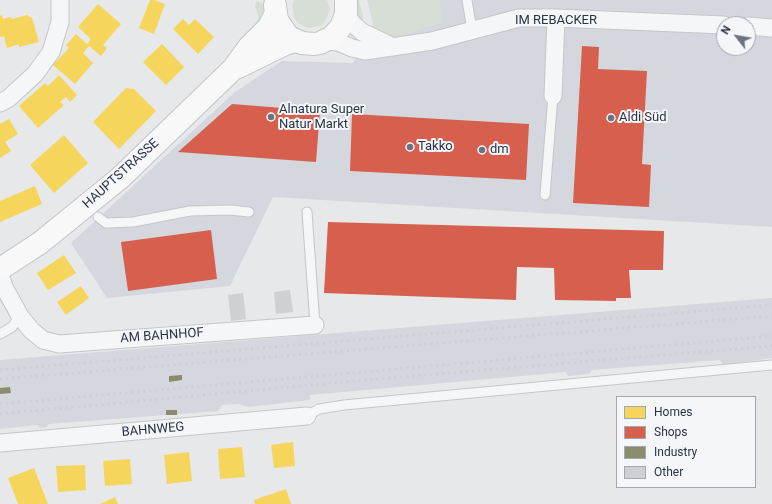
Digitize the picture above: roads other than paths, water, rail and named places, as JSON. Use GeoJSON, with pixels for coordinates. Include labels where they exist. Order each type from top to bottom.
{"type":"FeatureCollection","features":[{"type":"Feature","properties":{"kind":"main road"},"geometry":{"type":"LineString","coordinates":[[272,6],[282,30],[296,41],[308,44],[320,43],[337,33],[341,27],[346,7]]}},
{"type":"Feature","properties":{"kind":"main road","name":"HAUPTSTRASSE"},"geometry":{"type":"LineString","coordinates":[[1,279],[40,242],[120,178],[233,69],[250,47],[269,27],[272,6]]}},
{"type":"Feature","properties":{"kind":"main road","name":"HAUPTSTRASSE"},"geometry":{"type":"LineString","coordinates":[[233,69],[285,44],[296,41]]}},
{"type":"Feature","properties":{"kind":"street"},"geometry":{"type":"LineString","coordinates":[[0,103],[9,98],[35,74],[51,52],[60,22],[60,0]]}},
{"type":"Feature","properties":{"kind":"street"},"geometry":{"type":"LineString","coordinates":[[346,7],[353,24],[362,32],[391,46]]}},
{"type":"Feature","properties":{"kind":"street","name":"IM REBACKER"},"geometry":{"type":"LineString","coordinates":[[325,41],[338,42],[352,48],[365,51],[432,40],[519,18],[556,18],[716,25]]}},
{"type":"Feature","properties":{"kind":"street"},"geometry":{"type":"LineString","coordinates":[[553,96],[556,18]]}},
{"type":"Feature","properties":{"kind":"street"},"geometry":{"type":"LineString","coordinates":[[756,27],[772,28]]}},
{"type":"Feature","properties":{"kind":"street","name":"AM BAHNHOF"},"geometry":{"type":"LineString","coordinates":[[1,279],[20,316],[30,330],[43,340],[59,344],[315,325]]}},
{"type":"Feature","properties":{"kind":"street","name":"BAHNWEG"},"geometry":{"type":"LineString","coordinates":[[0,443],[307,416]]}},
{"type":"Feature","properties":{"kind":"lane"},"geometry":{"type":"LineString","coordinates":[[467,0],[472,30]]}},
{"type":"Feature","properties":{"kind":"lane"},"geometry":{"type":"LineString","coordinates":[[545,195],[553,96]]}},
{"type":"Feature","properties":{"kind":"lane"},"geometry":{"type":"LineString","coordinates":[[98,217],[106,222],[133,222],[190,211],[230,210],[249,212]]}},
{"type":"Feature","properties":{"kind":"lane"},"geometry":{"type":"LineString","coordinates":[[307,212],[315,325]]}},
{"type":"Feature","properties":{"kind":"lane"},"geometry":{"type":"LineString","coordinates":[[0,334],[12,327],[20,316]]}},
{"type":"Feature","properties":{"kind":"lane"},"geometry":{"type":"LineString","coordinates":[[307,416],[319,409],[344,405],[772,366]]}},
{"type":"Feature","properties":{"kind":"railway"},"geometry":{"type":"LineString","coordinates":[[0,370],[772,305]]}},
{"type":"Feature","properties":{"kind":"railway"},"geometry":{"type":"LineString","coordinates":[[0,379],[772,316]]}},
{"type":"Feature","properties":{"kind":"railway"},"geometry":{"type":"LineString","coordinates":[[0,404],[772,336]]}},
{"type":"Feature","properties":{"kind":"railway"},"geometry":{"type":"LineString","coordinates":[[0,414],[375,379],[772,346]]}},
{"type":"Feature","properties":{"kind":"place","name":"Alnatura Super Natur Markt"},"geometry":{"type":"Point","coordinates":[271,117]}},
{"type":"Feature","properties":{"kind":"place","name":"Aldi Süd"},"geometry":{"type":"Point","coordinates":[611,118]}},
{"type":"Feature","properties":{"kind":"place","name":"Takko"},"geometry":{"type":"Point","coordinates":[410,147]}},
{"type":"Feature","properties":{"kind":"place","name":"dm"},"geometry":{"type":"Point","coordinates":[482,150]}}]}
